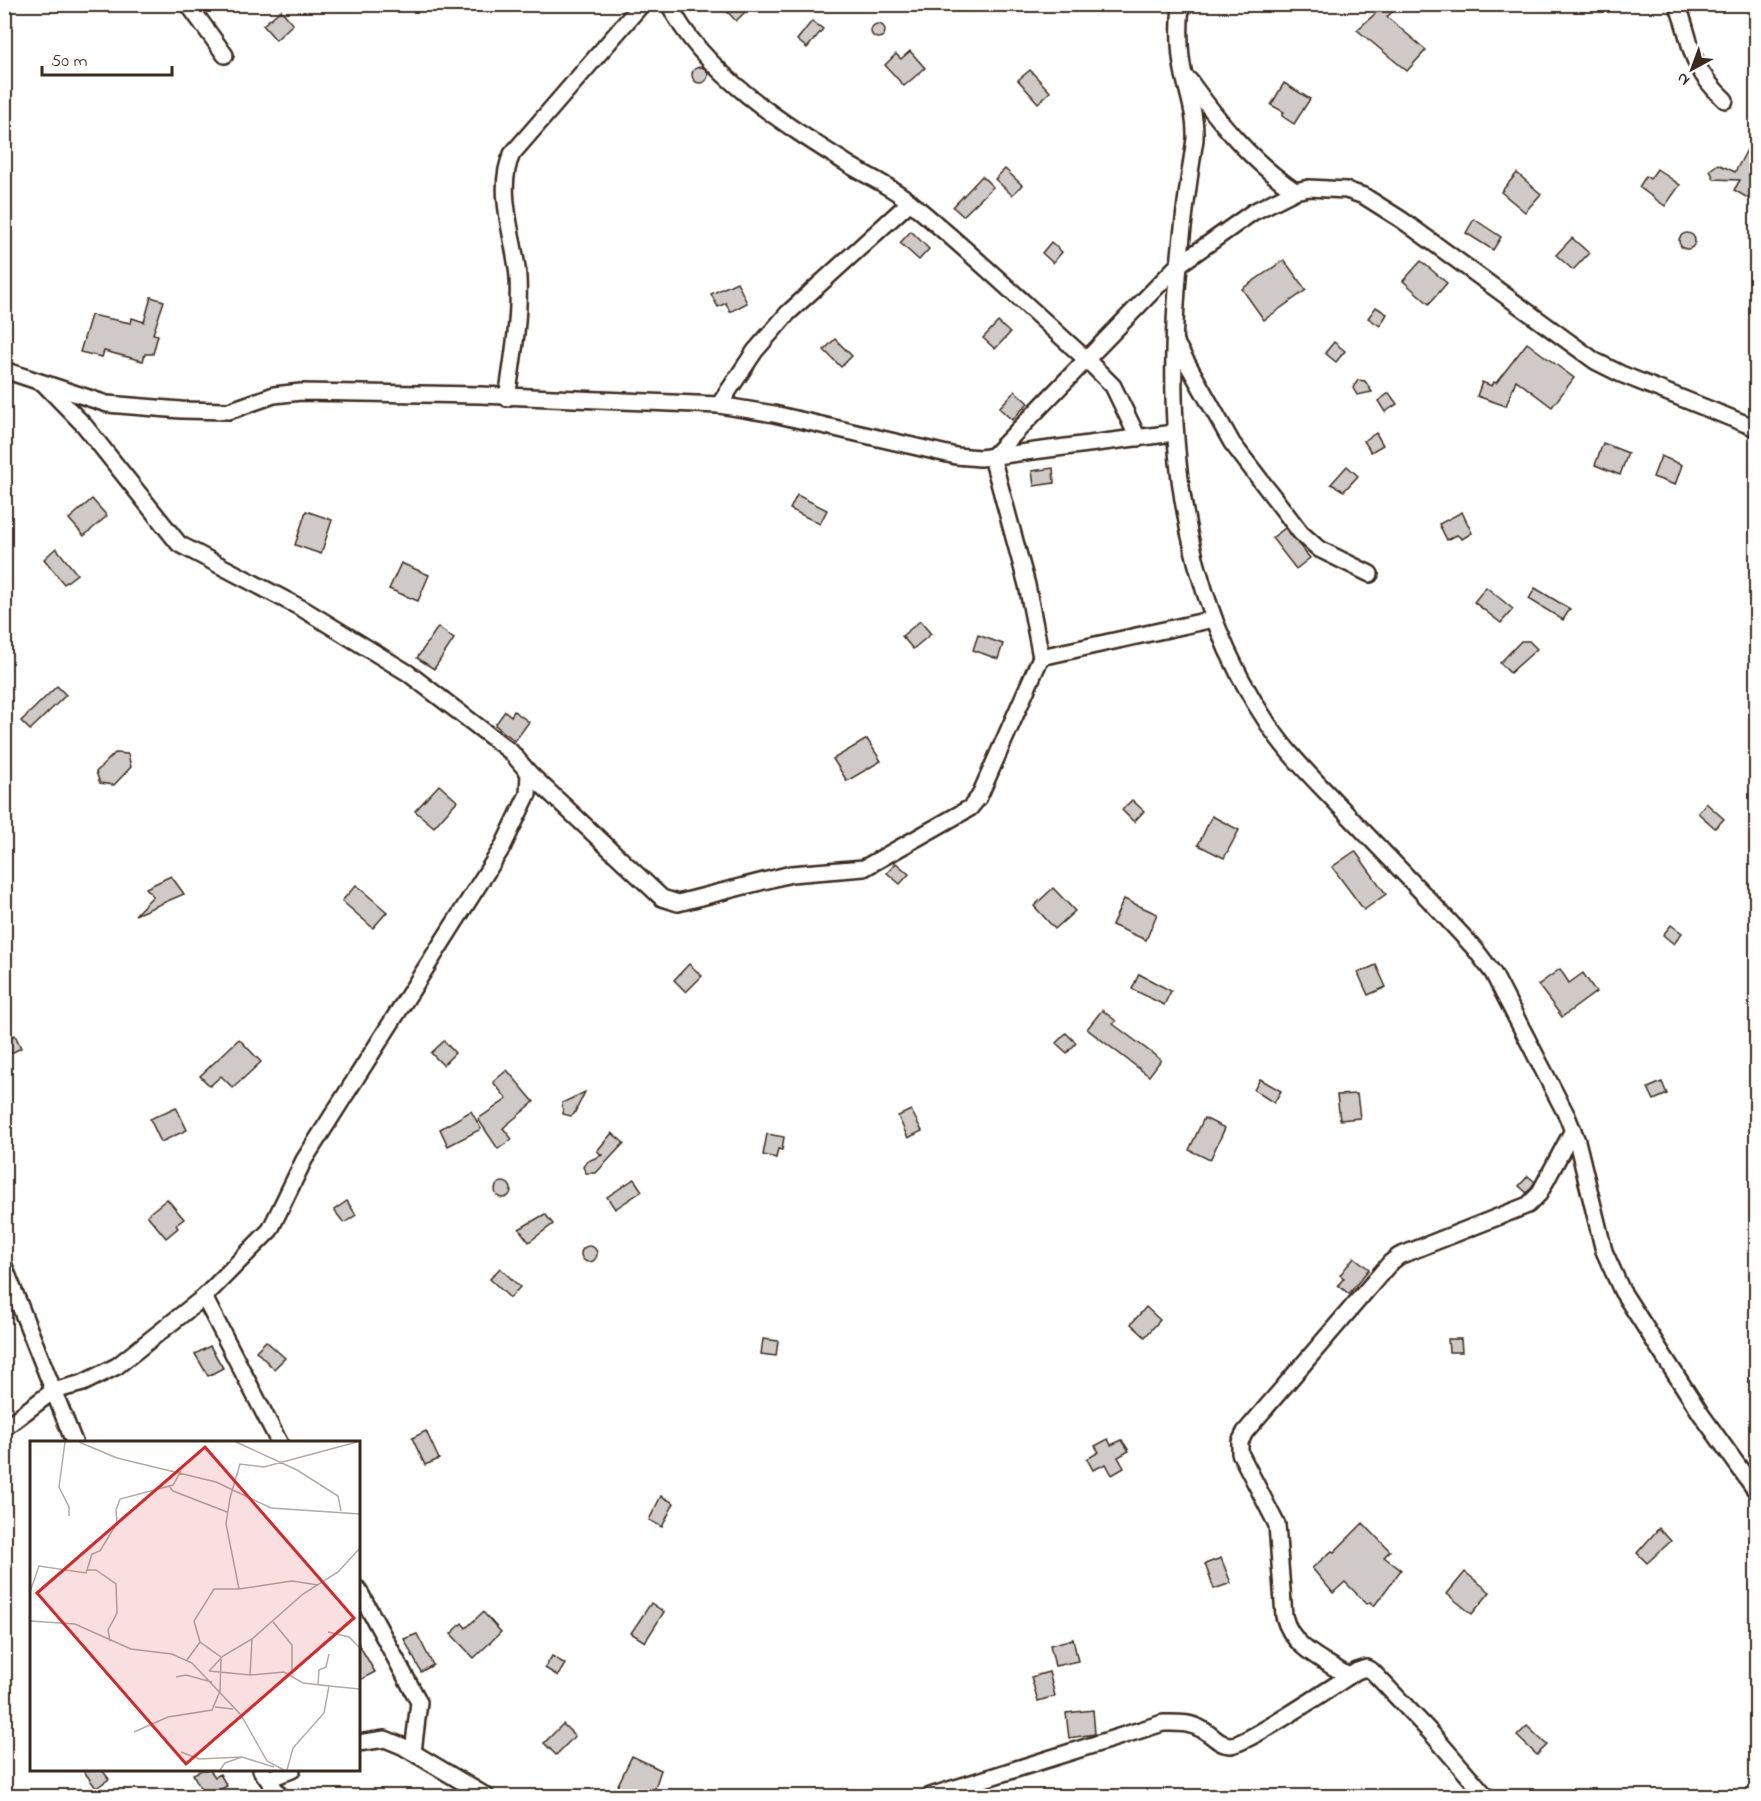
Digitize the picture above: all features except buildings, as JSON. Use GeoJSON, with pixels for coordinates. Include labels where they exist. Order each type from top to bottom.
{"type":"FeatureCollection","features":[{"type":"Feature","properties":{"kind":"street"},"geometry":{"type":"LineString","coordinates":[[188,4],[225,55]]}},
{"type":"Feature","properties":{"kind":"street"},"geometry":{"type":"LineString","coordinates":[[507,398],[514,349],[518,279],[508,203],[507,165],[512,154],[642,4]]}},
{"type":"Feature","properties":{"kind":"street"},"geometry":{"type":"LineString","coordinates":[[669,4],[677,22],[695,45],[730,79],[809,139],[910,202],[1087,360],[1113,386],[1138,438]]}},
{"type":"Feature","properties":{"kind":"street"},"geometry":{"type":"LineString","coordinates":[[1181,4],[1179,30],[1184,73],[1196,119],[1177,266],[1174,433],[1185,520],[1200,579],[1214,619],[1234,669],[1271,729],[1290,753],[1485,960],[1573,1130],[1604,1251],[1622,1292],[1701,1414],[1756,1491]]}},
{"type":"Feature","properties":{"kind":"street"},"geometry":{"type":"LineString","coordinates":[[1677,4],[1696,67],[1707,83],[1725,100]]}},
{"type":"Feature","properties":{"kind":"street"},"geometry":{"type":"LineString","coordinates":[[1184,73],[1244,150],[1267,172],[1295,191]]}},
{"type":"Feature","properties":{"kind":"street"},"geometry":{"type":"LineString","coordinates":[[992,457],[1177,266],[1253,212],[1295,191],[1324,187],[1364,196],[1402,220],[1595,361],[1630,378],[1756,428]]}},
{"type":"Feature","properties":{"kind":"street"},"geometry":{"type":"LineString","coordinates":[[719,405],[755,351],[788,313],[910,202]]}},
{"type":"Feature","properties":{"kind":"street"},"geometry":{"type":"LineString","coordinates":[[1175,342],[1217,420],[1290,520],[1310,543],[1370,574]]}},
{"type":"Feature","properties":{"kind":"street"},"geometry":{"type":"LineString","coordinates":[[4,370],[107,404],[181,410],[229,411],[274,395],[301,392],[719,405],[774,414],[956,456],[992,457],[1174,433]]}},
{"type":"Feature","properties":{"kind":"street"},"geometry":{"type":"LineString","coordinates":[[44,384],[84,425],[178,544],[303,609],[408,673],[511,752],[529,773],[662,898],[678,903],[791,873],[864,868],[970,808],[979,797],[1041,657],[1028,585],[992,457]]}},
{"type":"Feature","properties":{"kind":"street"},"geometry":{"type":"LineString","coordinates":[[1041,657],[1214,619]]}},
{"type":"Feature","properties":{"kind":"street"},"geometry":{"type":"LineString","coordinates":[[4,1428],[52,1391],[83,1383],[117,1366],[204,1297],[270,1230],[304,1160],[502,848],[528,794],[529,773]]}},
{"type":"Feature","properties":{"kind":"street"},"geometry":{"type":"LineString","coordinates":[[1348,1676],[1296,1642],[1287,1630],[1277,1525],[1240,1453],[1240,1442],[1245,1432],[1390,1263],[1399,1256],[1528,1205],[1539,1194],[1573,1130]]}},
{"type":"Feature","properties":{"kind":"street"},"geometry":{"type":"LineString","coordinates":[[4,1266],[73,1441]]}},
{"type":"Feature","properties":{"kind":"street"},"geometry":{"type":"LineString","coordinates":[[204,1297],[278,1441]]}},
{"type":"Feature","properties":{"kind":"street"},"geometry":{"type":"LineString","coordinates":[[360,1592],[419,1702],[413,1752]]}},
{"type":"Feature","properties":{"kind":"street"},"geometry":{"type":"LineString","coordinates":[[930,1797],[1163,1723],[1185,1722],[1204,1730],[1220,1743],[1233,1745],[1276,1722],[1348,1676],[1366,1668],[1372,1671],[1433,1735],[1486,1797]]}},
{"type":"Feature","properties":{"kind":"street"},"geometry":{"type":"LineString","coordinates":[[360,1743],[384,1739],[413,1752],[486,1797]]}},
{"type":"Feature","properties":{"kind":"street"},"geometry":{"type":"LineString","coordinates":[[280,1797],[265,1774],[285,1771]]}}]}
